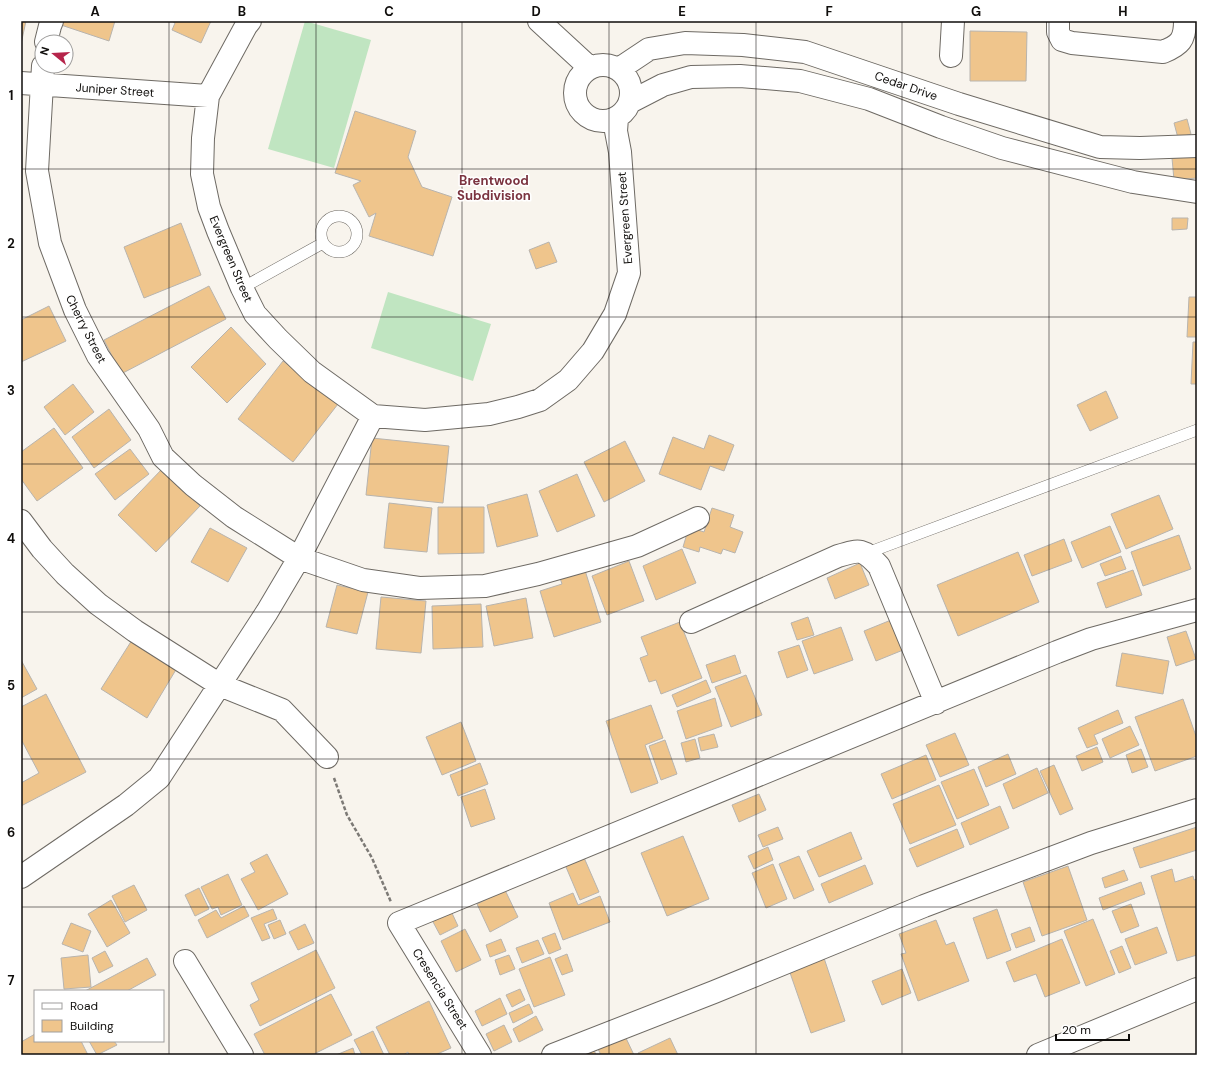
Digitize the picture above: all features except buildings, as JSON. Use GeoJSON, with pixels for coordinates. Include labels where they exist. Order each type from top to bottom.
{"type":"FeatureCollection","features":[{"type":"Feature","properties":{"kind":"street"},"geometry":{"type":"LineString","coordinates":[[48,34],[52,21]]}},
{"type":"Feature","properties":{"kind":"street","name":"Evergreen Street"},"geometry":{"type":"LineString","coordinates":[[250,21],[208,96],[203,138],[202,174],[209,207],[242,288],[255,314],[312,372],[373,416],[425,420],[489,414],[518,407],[540,400],[568,380],[593,351],[615,314],[629,273],[620,152],[621,117]]}},
{"type":"Feature","properties":{"kind":"street"},"geometry":{"type":"LineString","coordinates":[[539,21],[590,68]]}},
{"type":"Feature","properties":{"kind":"street"},"geometry":{"type":"LineString","coordinates":[[951,56],[953,21]]}},
{"type":"Feature","properties":{"kind":"street"},"geometry":{"type":"LineString","coordinates":[[1058,21],[1058,32],[1062,40],[1072,44],[1163,52],[1177,46],[1185,32],[1185,21]]}},
{"type":"Feature","properties":{"kind":"street","name":"Cedar Drive"},"geometry":{"type":"LineString","coordinates":[[619,69],[648,50],[686,43],[743,45],[805,52],[960,104],[1100,147],[1140,148],[1197,146]]}},
{"type":"Feature","properties":{"kind":"street"},"geometry":{"type":"LineString","coordinates":[[604,65],[619,69],[630,84],[631,92],[621,117],[609,122],[591,120],[583,114],[574,98],[574,89],[577,80],[590,68],[604,65]]}},
{"type":"Feature","properties":{"kind":"street","name":"Cedar Drive"},"geometry":{"type":"LineString","coordinates":[[621,117],[663,85],[691,77],[740,76],[800,81],[869,99],[941,127],[1002,148],[1133,182],[1197,192]]}},
{"type":"Feature","properties":{"kind":"street","name":"Juniper Street"},"geometry":{"type":"LineString","coordinates":[[35,78],[208,96]]}},
{"type":"Feature","properties":{"kind":"street","name":"Cherry Street"},"geometry":{"type":"LineString","coordinates":[[35,78],[37,171],[50,243],[75,310],[98,356],[149,429],[163,456],[193,484],[234,516],[299,558],[363,580],[420,588],[485,586],[538,574],[637,546],[698,518]]}},
{"type":"Feature","properties":{"kind":"street"},"geometry":{"type":"LineString","coordinates":[[23,870],[126,805],[159,778],[267,612],[299,558],[373,416]]}},
{"type":"Feature","properties":{"kind":"street"},"geometry":{"type":"LineString","coordinates":[[21,521],[65,574],[98,604],[141,635],[220,685],[282,710],[327,757]]}},
{"type":"Feature","properties":{"kind":"street"},"geometry":{"type":"LineString","coordinates":[[691,622],[838,556],[854,551],[866,553],[879,566],[936,703]]}},
{"type":"Feature","properties":{"kind":"street"},"geometry":{"type":"LineString","coordinates":[[399,923],[1057,652],[1091,639],[1197,610]]}},
{"type":"Feature","properties":{"kind":"street"},"geometry":{"type":"LineString","coordinates":[[553,1055],[714,992],[924,906],[1091,842],[1197,810]]}},
{"type":"Feature","properties":{"kind":"street","name":"Cresencia Street"},"geometry":{"type":"LineString","coordinates":[[399,923],[480,1055]]}},
{"type":"Feature","properties":{"kind":"street"},"geometry":{"type":"LineString","coordinates":[[185,961],[242,1055]]}},
{"type":"Feature","properties":{"kind":"street"},"geometry":{"type":"LineString","coordinates":[[1038,1055],[1197,989]]}},
{"type":"Feature","properties":{"kind":"lane"},"geometry":{"type":"LineString","coordinates":[[242,288],[323,243]]}},
{"type":"Feature","properties":{"kind":"lane"},"geometry":{"type":"LineString","coordinates":[[866,553],[1197,430]]}},
{"type":"Feature","properties":{"kind":"path"},"geometry":{"type":"LineString","coordinates":[[327,757],[347,815],[372,858],[399,923]]}},
{"type":"Feature","properties":{"kind":"green space"},"geometry":{"type":"Polygon","coordinates":[[[305,21],[371,40],[334,168],[268,149],[305,21]]]}},
{"type":"Feature","properties":{"kind":"green space"},"geometry":{"type":"Polygon","coordinates":[[[388,292],[491,324],[473,381],[371,348],[388,292]]]}},
{"type":"Feature","properties":{"kind":"district","name":"Brentwood Subdivision"},"geometry":{"type":"Point","coordinates":[494,188]}}]}
